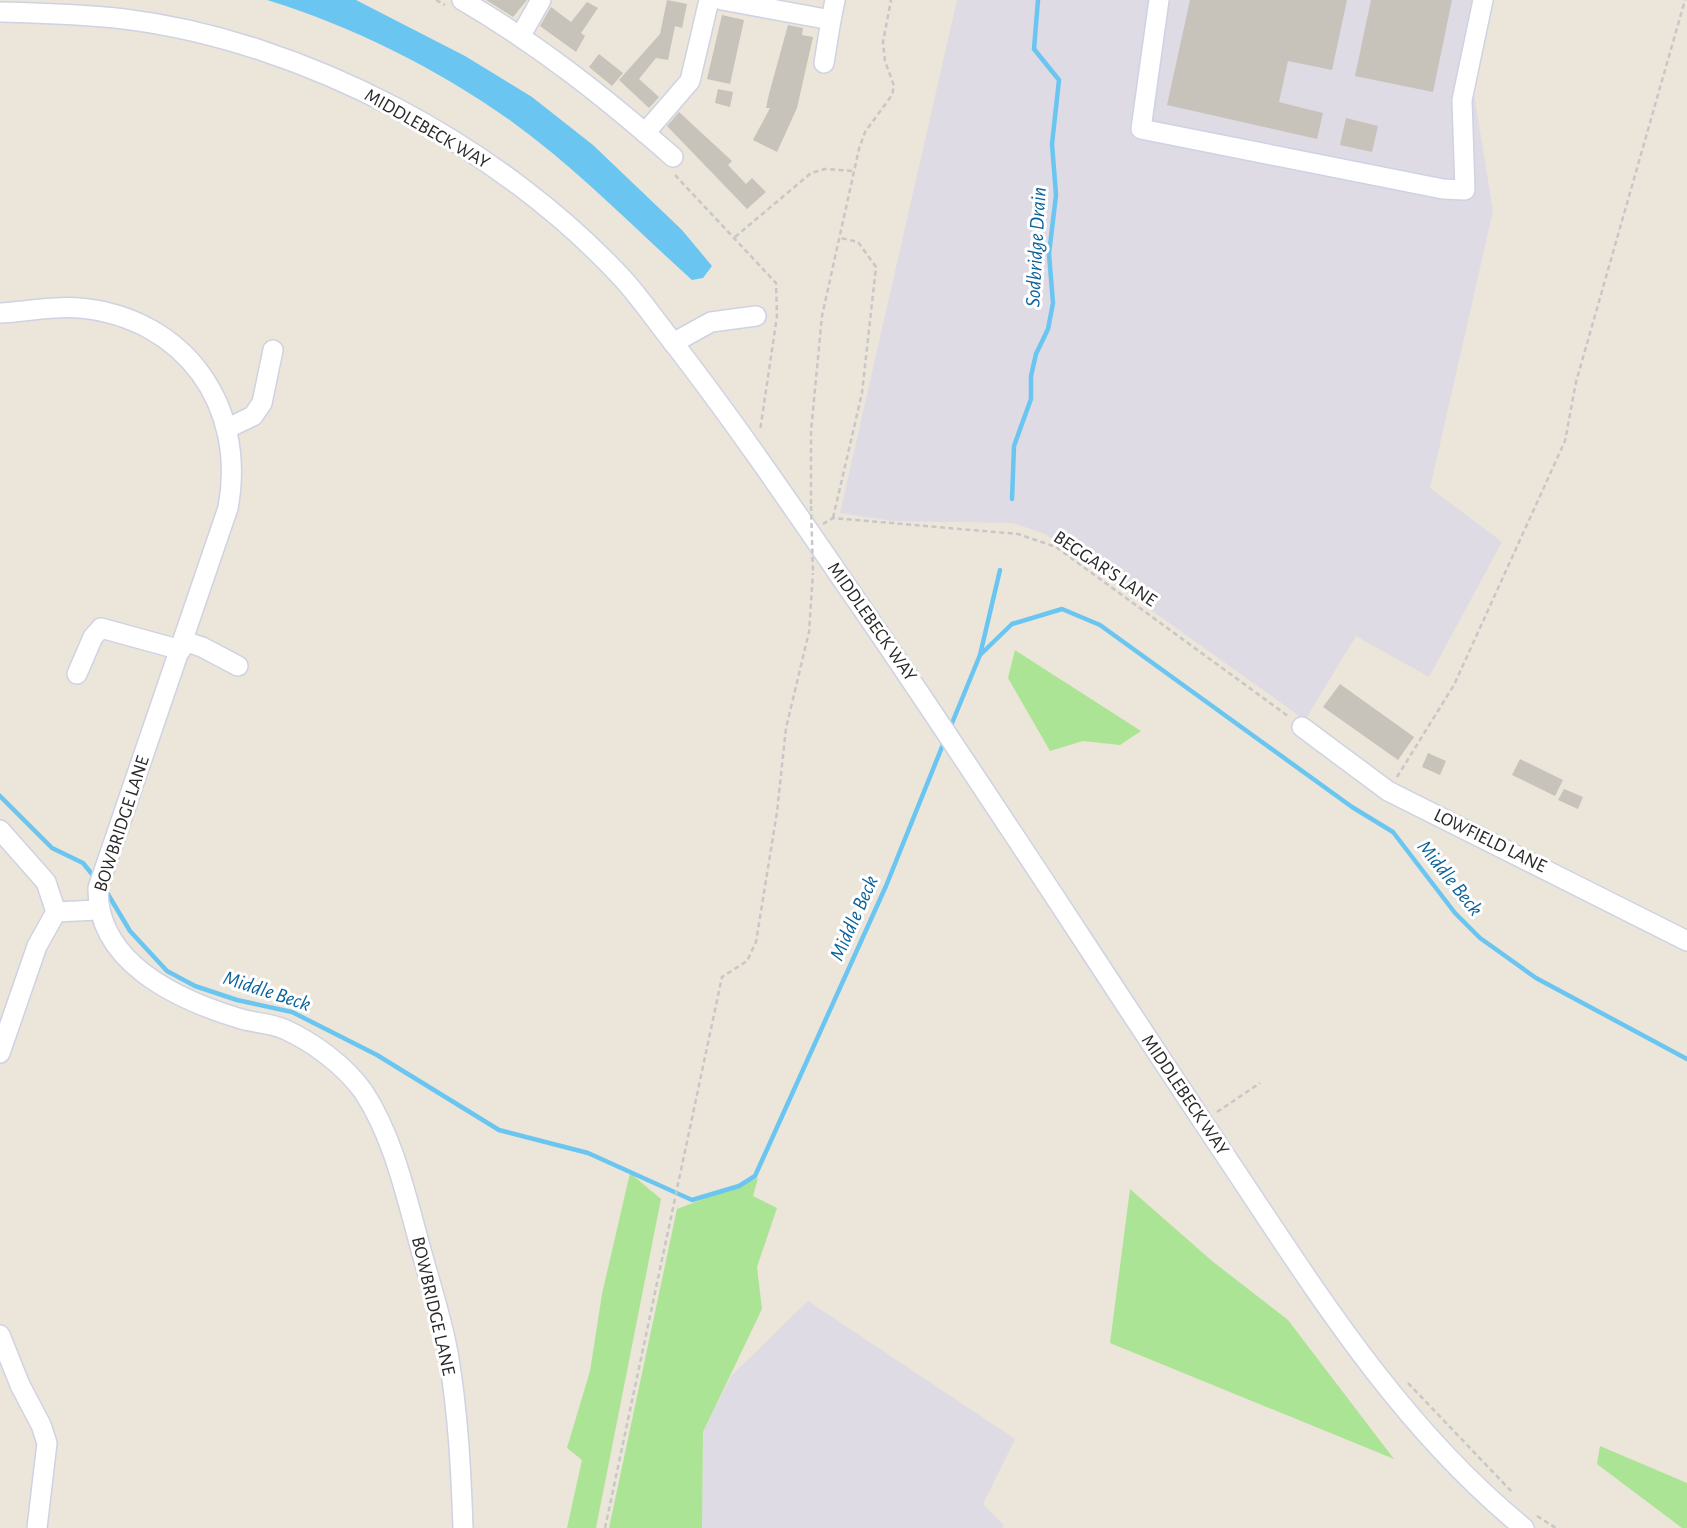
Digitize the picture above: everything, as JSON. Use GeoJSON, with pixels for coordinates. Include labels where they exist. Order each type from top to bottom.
{"type":"FeatureCollection","features":[{"type":"Feature","properties":{"kind":"street"},"geometry":{"type":"LineString","coordinates":[[462,0],[521,36],[582,79],[645,133],[672,164]]}},
{"type":"Feature","properties":{"kind":"street"},"geometry":{"type":"LineString","coordinates":[[521,36],[541,0]]}},
{"type":"Feature","properties":{"kind":"street"},"geometry":{"type":"LineString","coordinates":[[645,133],[690,81],[709,0]]}},
{"type":"Feature","properties":{"kind":"street"},"geometry":{"type":"LineString","coordinates":[[722,0],[831,20]]}},
{"type":"Feature","properties":{"kind":"street"},"geometry":{"type":"LineString","coordinates":[[824,63],[835,0]]}},
{"type":"Feature","properties":{"kind":"street"},"geometry":{"type":"LineString","coordinates":[[1159,0],[1140,129],[1443,189],[1465,190],[1462,100],[1483,0]]}},
{"type":"Feature","properties":{"kind":"street","name":"MIDDLEBECK WAY"},"geometry":{"type":"LineString","coordinates":[[1,12],[126,19],[214,37],[338,81],[396,108],[479,155],[539,200],[624,279],[713,394],[938,719],[1364,1362],[1453,1464],[1527,1520]]}},
{"type":"Feature","properties":{"kind":"street","name":"BOWBRIDGE LANE"},"geometry":{"type":"LineString","coordinates":[[0,313],[78,307],[129,317],[159,332],[185,354],[220,407],[228,428],[233,479],[228,508],[98,888],[97,910],[104,928],[120,952],[150,978],[192,1003],[240,1019],[281,1028],[310,1042],[362,1091],[387,1138],[408,1201],[447,1352],[461,1457],[463,1528]]}},
{"type":"Feature","properties":{"kind":"street"},"geometry":{"type":"LineString","coordinates":[[673,342],[711,322],[756,316]]}},
{"type":"Feature","properties":{"kind":"street"},"geometry":{"type":"LineString","coordinates":[[228,428],[253,416],[262,403],[273,349]]}},
{"type":"Feature","properties":{"kind":"street"},"geometry":{"type":"LineString","coordinates":[[77,674],[93,637],[101,628],[182,646],[238,666]]}},
{"type":"Feature","properties":{"kind":"street","name":"LOWFIELD LANE"},"geometry":{"type":"LineString","coordinates":[[1302,727],[1388,791],[1687,940]]}},
{"type":"Feature","properties":{"kind":"street"},"geometry":{"type":"LineString","coordinates":[[0,830],[46,883],[56,912],[37,946],[0,1053]]}},
{"type":"Feature","properties":{"kind":"street"},"geometry":{"type":"LineString","coordinates":[[56,912],[97,910]]}},
{"type":"Feature","properties":{"kind":"street"},"geometry":{"type":"LineString","coordinates":[[0,1335],[47,1443],[37,1528]]}},
{"type":"Feature","properties":{"kind":"path"},"geometry":{"type":"LineString","coordinates":[[605,1528],[722,976],[747,961],[756,942],[777,812],[786,729],[809,632],[813,573],[811,431],[820,329],[853,171],[865,132],[892,95],[894,86],[885,61],[883,42],[891,0]]}},
{"type":"Feature","properties":{"kind":"path"},"geometry":{"type":"LineString","coordinates":[[1388,791],[1454,685],[1565,441],[1576,382],[1685,0]]}},
{"type":"Feature","properties":{"kind":"path"},"geometry":{"type":"LineString","coordinates":[[672,164],[768,272],[778,295],[759,437]]}},
{"type":"Feature","properties":{"kind":"path"},"geometry":{"type":"LineString","coordinates":[[735,237],[811,173],[825,169],[853,171]]}},
{"type":"Feature","properties":{"kind":"path"},"geometry":{"type":"LineString","coordinates":[[820,525],[833,517],[862,393],[876,267],[858,242],[841,238]]}},
{"type":"Feature","properties":{"kind":"path","name":"BEGGAR'S LANE"},"geometry":{"type":"LineString","coordinates":[[833,517],[1018,534],[1056,547],[1302,727]]}},
{"type":"Feature","properties":{"kind":"path"},"geometry":{"type":"LineString","coordinates":[[1217,1111],[1260,1083]]}},
{"type":"Feature","properties":{"kind":"path"},"geometry":{"type":"LineString","coordinates":[[1407,1382],[1511,1492]]}},
{"type":"Feature","properties":{"kind":"path"},"geometry":{"type":"LineString","coordinates":[[1527,1520],[1556,1528]]}},
{"type":"Feature","properties":{"kind":"shaded area"},"geometry":{"type":"Polygon","coordinates":[[[957,0],[1492,0],[1474,94],[1493,211],[1430,488],[1502,542],[1429,677],[1356,636],[1305,720],[1045,534],[1013,523],[894,521],[840,513],[957,0]]]}},
{"type":"Feature","properties":{"kind":"shaded area"},"geometry":{"type":"Polygon","coordinates":[[[808,1301],[1015,1439],[983,1504],[1003,1524],[1003,1528],[702,1528],[703,1432],[731,1376],[808,1301]]]}},
{"type":"Feature","properties":{"kind":"green space"},"geometry":{"type":"Polygon","coordinates":[[[1015,650],[1141,731],[1120,745],[1083,741],[1050,751],[1008,678],[1015,650]]]}},
{"type":"Feature","properties":{"kind":"green space"},"geometry":{"type":"Polygon","coordinates":[[[630,1173],[661,1199],[596,1528],[567,1528],[582,1460],[567,1448],[590,1371],[602,1294],[630,1173]]]}},
{"type":"Feature","properties":{"kind":"green space"},"geometry":{"type":"Polygon","coordinates":[[[758,1178],[753,1196],[777,1208],[757,1267],[762,1309],[703,1432],[702,1528],[609,1528],[677,1209],[758,1178]]]}},
{"type":"Feature","properties":{"kind":"green space"},"geometry":{"type":"Polygon","coordinates":[[[1130,1189],[1212,1261],[1288,1320],[1394,1459],[1110,1343],[1130,1189]]]}},
{"type":"Feature","properties":{"kind":"green space"},"geometry":{"type":"Polygon","coordinates":[[[1600,1446],[1687,1483],[1687,1528],[1682,1528],[1597,1464],[1600,1446]]]}},
{"type":"Feature","properties":{"kind":"water"},"geometry":{"type":"Polygon","coordinates":[[[267,0],[356,0],[465,56],[532,97],[593,145],[682,230],[712,266],[703,278],[692,280],[535,139],[454,84],[362,36],[267,0]]]}},
{"type":"Feature","properties":{"kind":"building"},"geometry":{"type":"Polygon","coordinates":[[[486,0],[527,0],[513,17],[486,0]]]}},
{"type":"Feature","properties":{"kind":"building"},"geometry":{"type":"Polygon","coordinates":[[[667,0],[687,4],[682,28],[675,26],[668,60],[656,58],[639,79],[659,97],[649,108],[619,80],[660,34],[667,0]]]}},
{"type":"Feature","properties":{"kind":"building"},"geometry":{"type":"Polygon","coordinates":[[[1190,0],[1347,0],[1332,70],[1288,61],[1279,102],[1323,113],[1317,139],[1167,105],[1190,0]]]}},
{"type":"Feature","properties":{"kind":"building"},"geometry":{"type":"Polygon","coordinates":[[[1371,0],[1452,0],[1433,92],[1355,76],[1371,0]]]}},
{"type":"Feature","properties":{"kind":"building"},"geometry":{"type":"Polygon","coordinates":[[[587,2],[598,8],[581,33],[585,36],[576,52],[540,26],[551,7],[571,22],[587,2]]]}},
{"type":"Feature","properties":{"kind":"building"},"geometry":{"type":"Polygon","coordinates":[[[722,15],[744,20],[730,84],[707,79],[722,15]]]}},
{"type":"Feature","properties":{"kind":"building"},"geometry":{"type":"Polygon","coordinates":[[[788,25],[803,28],[802,35],[813,37],[797,108],[777,152],[753,140],[770,108],[766,108],[788,25]]]}},
{"type":"Feature","properties":{"kind":"building"},"geometry":{"type":"Polygon","coordinates":[[[599,54],[623,73],[612,86],[589,67],[599,54]]]}},
{"type":"Feature","properties":{"kind":"building"},"geometry":{"type":"Polygon","coordinates":[[[718,89],[733,92],[730,107],[715,103],[718,89]]]}},
{"type":"Feature","properties":{"kind":"building"},"geometry":{"type":"Polygon","coordinates":[[[679,112],[732,161],[728,165],[746,184],[752,178],[766,192],[747,209],[667,126],[679,112]]]}},
{"type":"Feature","properties":{"kind":"building"},"geometry":{"type":"Polygon","coordinates":[[[1346,118],[1378,126],[1372,152],[1340,145],[1346,118]]]}},
{"type":"Feature","properties":{"kind":"building"},"geometry":{"type":"Polygon","coordinates":[[[1340,684],[1414,737],[1398,760],[1323,707],[1340,684]]]}},
{"type":"Feature","properties":{"kind":"building"},"geometry":{"type":"Polygon","coordinates":[[[1428,753],[1446,761],[1440,775],[1422,767],[1428,753]]]}},
{"type":"Feature","properties":{"kind":"building"},"geometry":{"type":"Polygon","coordinates":[[[1520,759],[1563,780],[1555,796],[1512,775],[1520,759]]]}},
{"type":"Feature","properties":{"kind":"building"},"geometry":{"type":"Polygon","coordinates":[[[1564,789],[1583,797],[1578,809],[1558,800],[1564,789]]]}},
{"type":"Feature","properties":{"kind":"waterway","name":"Sodbridge Drain"},"geometry":{"type":"LineString","coordinates":[[1012,499],[1014,446],[1031,399],[1031,376],[1036,354],[1048,329],[1053,303],[1049,254],[1056,195],[1052,144],[1059,80],[1034,49],[1038,0]]}},
{"type":"Feature","properties":{"kind":"waterway","name":"Sodbridge Drain"},"geometry":{"type":"LineString","coordinates":[[980,655],[1000,570]]}},
{"type":"Feature","properties":{"kind":"waterway","name":"Middle Beck"},"geometry":{"type":"LineString","coordinates":[[950,728],[980,655],[1012,624],[1062,609],[1100,625],[1352,807],[1393,832],[1455,913],[1480,938],[1536,978],[1687,1059]]}},
{"type":"Feature","properties":{"kind":"waterway","name":"Middle Beck"},"geometry":{"type":"LineString","coordinates":[[106,891],[130,931],[167,971],[195,986],[237,1000],[292,1012],[377,1055],[499,1130],[588,1153],[692,1200],[739,1186],[755,1176],[886,886],[944,742]]}},
{"type":"Feature","properties":{"kind":"waterway","name":"Middle Beck"},"geometry":{"type":"LineString","coordinates":[[0,796],[52,848],[83,863],[96,879]]}}]}
